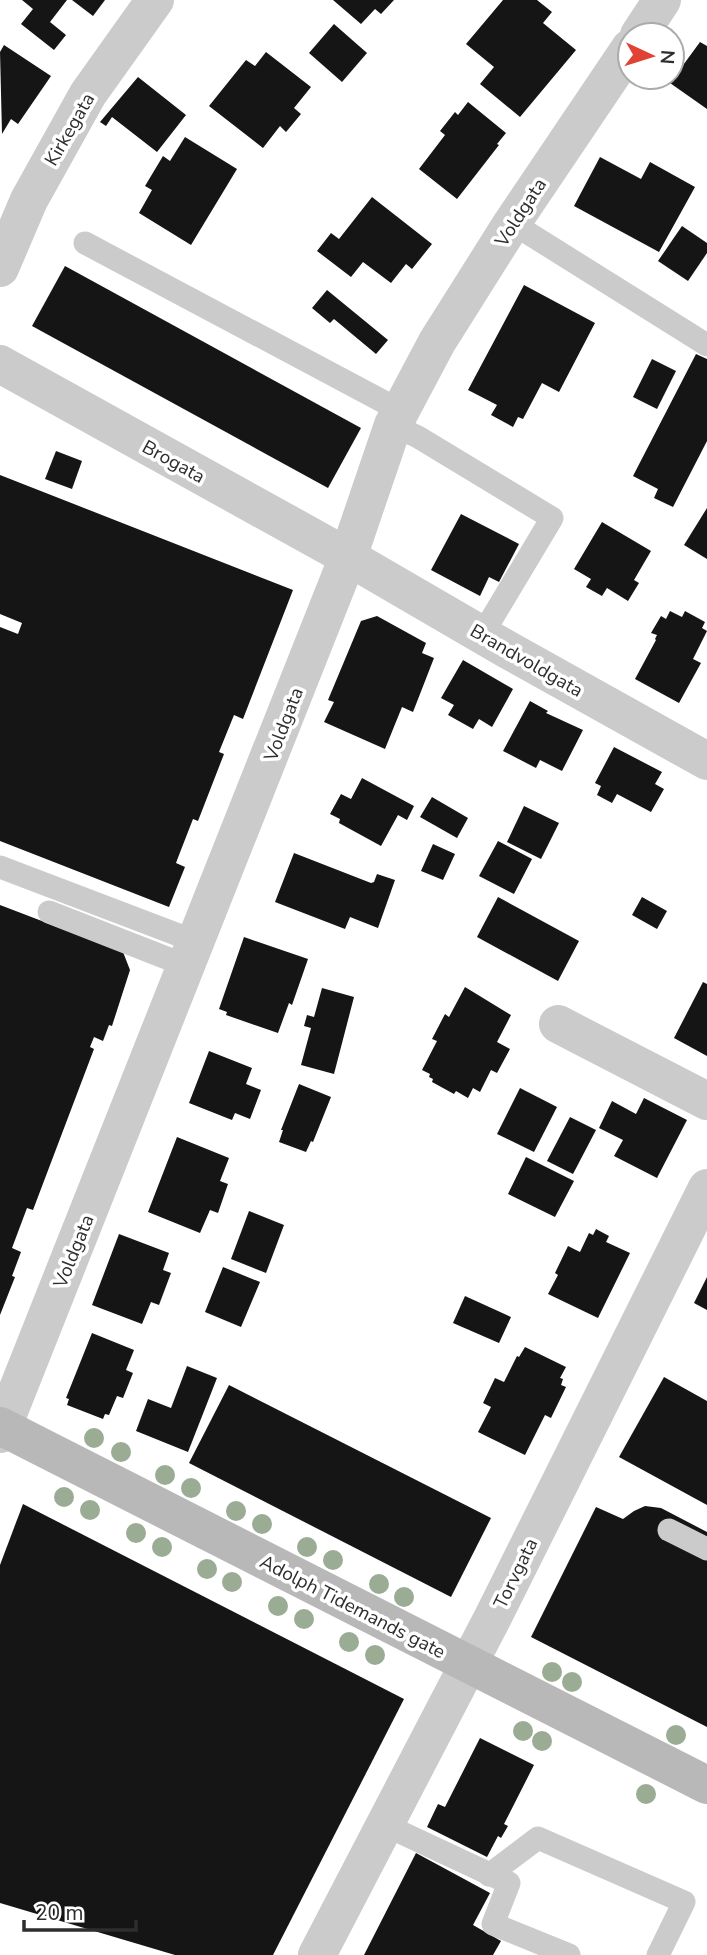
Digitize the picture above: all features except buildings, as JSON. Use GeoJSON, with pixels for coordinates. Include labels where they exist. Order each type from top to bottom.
{"type":"FeatureCollection","features":[{"type":"Feature","properties":{"kind":"main road","name":"Adolph Tidemands gate"},"geometry":{"type":"LineString","coordinates":[[1,1429],[707,1785]]}},
{"type":"Feature","properties":{"kind":"street","name":"Kirkegata"},"geometry":{"type":"LineString","coordinates":[[0,268],[29,200],[88,94],[155,0]]}},
{"type":"Feature","properties":{"kind":"street"},"geometry":{"type":"LineString","coordinates":[[648,21],[662,0]]}},
{"type":"Feature","properties":{"kind":"street","name":"Voldgata"},"geometry":{"type":"LineString","coordinates":[[1,1429],[348,557],[397,418],[437,342],[512,223],[616,69]]}},
{"type":"Feature","properties":{"kind":"street","name":"Brogata"},"geometry":{"type":"LineString","coordinates":[[0,364],[348,557]]}},
{"type":"Feature","properties":{"kind":"street","name":"Brandvoldgata"},"geometry":{"type":"LineString","coordinates":[[348,557],[707,761]]}},
{"type":"Feature","properties":{"kind":"street"},"geometry":{"type":"LineString","coordinates":[[558,1024],[707,1101]]}},
{"type":"Feature","properties":{"kind":"street","name":"Torvgata"},"geometry":{"type":"LineString","coordinates":[[317,1955],[468,1665],[707,1188]]}},
{"type":"Feature","properties":{"kind":"lane"},"geometry":{"type":"LineString","coordinates":[[512,223],[707,345]]}},
{"type":"Feature","properties":{"kind":"lane"},"geometry":{"type":"LineString","coordinates":[[85,243],[397,418],[418,437],[552,518],[482,635]]}},
{"type":"Feature","properties":{"kind":"lane"},"geometry":{"type":"LineString","coordinates":[[0,867],[192,954]]}},
{"type":"Feature","properties":{"kind":"lane"},"geometry":{"type":"LineString","coordinates":[[48,912],[192,954]]}},
{"type":"Feature","properties":{"kind":"lane"},"geometry":{"type":"LineString","coordinates":[[668,1530],[707,1549]]}},
{"type":"Feature","properties":{"kind":"lane"},"geometry":{"type":"LineString","coordinates":[[385,1825],[509,1884],[494,1924],[569,1955]]}},
{"type":"Feature","properties":{"kind":"lane"},"geometry":{"type":"LineString","coordinates":[[489,1875],[538,1838],[684,1902],[658,1955]]}}]}
